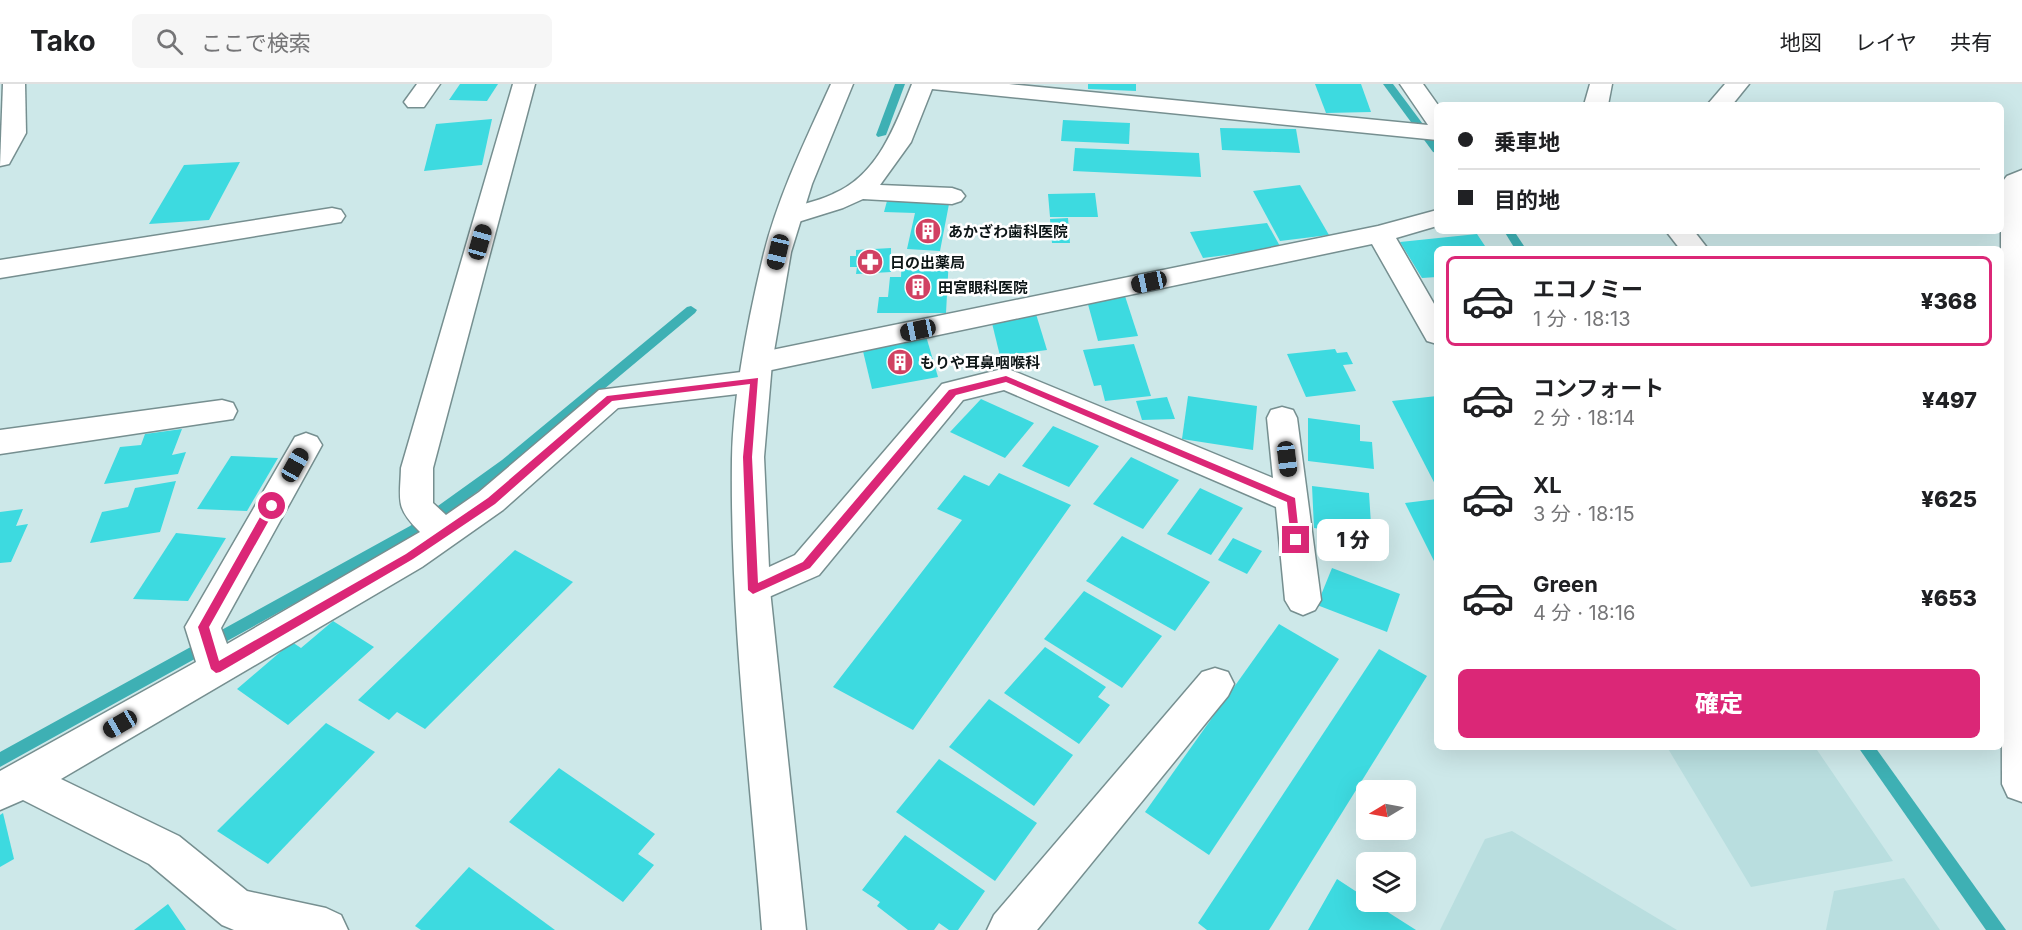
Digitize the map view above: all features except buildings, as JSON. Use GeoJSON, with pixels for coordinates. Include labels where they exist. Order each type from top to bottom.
{"type":"FeatureCollection","features":[{"type":"Feature","properties":{"kind":"street"},"geometry":{"type":"LineString","coordinates":[[433,524],[416,507],[417,468],[524,84]]}},
{"type":"Feature","properties":{"kind":"street"},"geometry":{"type":"LineString","coordinates":[[784,930],[753,590],[748,457],[756,372],[769,290],[789,216],[817,137],[842,84]]}},
{"type":"Feature","properties":{"kind":"street"},"geometry":{"type":"LineString","coordinates":[[789,216],[837,202],[858,191],[900,143],[923,84]]}},
{"type":"Feature","properties":{"kind":"street"},"geometry":{"type":"LineString","coordinates":[[939,84],[1072,90],[1403,129],[1434,129]]}},
{"type":"Feature","properties":{"kind":"street"},"geometry":{"type":"LineString","coordinates":[[1411,84],[1434,125]]}},
{"type":"Feature","properties":{"kind":"street"},"geometry":{"type":"LineString","coordinates":[[1597,102],[1601,84]]}},
{"type":"Feature","properties":{"kind":"street"},"geometry":{"type":"LineString","coordinates":[[1722,102],[1738,84]]}},
{"type":"Feature","properties":{"kind":"street"},"geometry":{"type":"LineString","coordinates":[[0,159],[14,133],[7,121],[9,85]]}},
{"type":"Feature","properties":{"kind":"street"},"geometry":{"type":"LineString","coordinates":[[2022,178],[2016,181],[2018,254],[2010,686],[2022,784]]}},
{"type":"Feature","properties":{"kind":"street"},"geometry":{"type":"LineString","coordinates":[[858,191],[952,196]]}},
{"type":"Feature","properties":{"kind":"street"},"geometry":{"type":"LineString","coordinates":[[0,269],[332,216]]}},
{"type":"Feature","properties":{"kind":"street"},"geometry":{"type":"LineString","coordinates":[[12,786],[211,653],[410,556],[433,524],[491,501],[610,398],[756,372],[1380,234],[1434,219]]}},
{"type":"Feature","properties":{"kind":"street"},"geometry":{"type":"LineString","coordinates":[[1380,234],[1434,329]]}},
{"type":"Feature","properties":{"kind":"street"},"geometry":{"type":"LineString","coordinates":[[1682,234],[1692,246]]}},
{"type":"Feature","properties":{"kind":"street"},"geometry":{"type":"LineString","coordinates":[[753,590],[807,565],[953,392],[1006,379],[1292,500]]}},
{"type":"Feature","properties":{"kind":"street"},"geometry":{"type":"LineString","coordinates":[[0,442],[222,411]]}},
{"type":"Feature","properties":{"kind":"street"},"geometry":{"type":"LineString","coordinates":[[1282,418],[1303,600]]}},
{"type":"Feature","properties":{"kind":"street"},"geometry":{"type":"LineString","coordinates":[[211,653],[203,627],[306,445]]}},
{"type":"Feature","properties":{"kind":"street"},"geometry":{"type":"LineString","coordinates":[[1009,930],[1215,684]]}},
{"type":"Feature","properties":{"kind":"street"},"geometry":{"type":"LineString","coordinates":[[12,786],[164,850],[237,910],[326,930]]}},
{"type":"Feature","properties":{"kind":"shaded area"},"geometry":{"type":"Polygon","coordinates":[[[1669,750],[1817,750],[1893,861],[1751,887],[1669,750]]]}},
{"type":"Feature","properties":{"kind":"shaded area"},"geometry":{"type":"Polygon","coordinates":[[[1512,831],[1677,930],[1440,930],[1485,839],[1512,831]]]}},
{"type":"Feature","properties":{"kind":"shaded area"},"geometry":{"type":"Polygon","coordinates":[[[1904,878],[1940,930],[1826,930],[1834,891],[1904,878]]]}},
{"type":"Feature","properties":{"kind":"waterway"},"geometry":{"type":"LineString","coordinates":[[881,135],[900,84]]}},
{"type":"Feature","properties":{"kind":"waterway"},"geometry":{"type":"LineString","coordinates":[[1388,84],[1434,146]]}},
{"type":"Feature","properties":{"kind":"waterway"},"geometry":{"type":"LineString","coordinates":[[1511,234],[1519,246]]}},
{"type":"Feature","properties":{"kind":"waterway"},"geometry":{"type":"LineString","coordinates":[[0,760],[415,530],[507,463],[691,310]]}},
{"type":"Feature","properties":{"kind":"waterway"},"geometry":{"type":"LineString","coordinates":[[1868,750],[1997,930]]}},
{"type":"Feature","properties":{"kind":"place","name":"あかざわ歯科医院"},"geometry":{"type":"Point","coordinates":[928,231]}},
{"type":"Feature","properties":{"kind":"place","name":"日の出薬局"},"geometry":{"type":"Point","coordinates":[870,262]}},
{"type":"Feature","properties":{"kind":"place","name":"田宮眼科医院"},"geometry":{"type":"Point","coordinates":[918,287]}},
{"type":"Feature","properties":{"kind":"place","name":"もりや耳鼻咽喉科"},"geometry":{"type":"Point","coordinates":[900,362]}},
{"type":"Feature","properties":{"kind":"route"},"geometry":{"type":"LineString","coordinates":[[272,506],[203,627],[216,669],[410,556],[491,501],[610,398],[755,381],[748,457],[753,590],[807,565],[953,392],[1006,379],[1292,500],[1296,540]]}}]}
